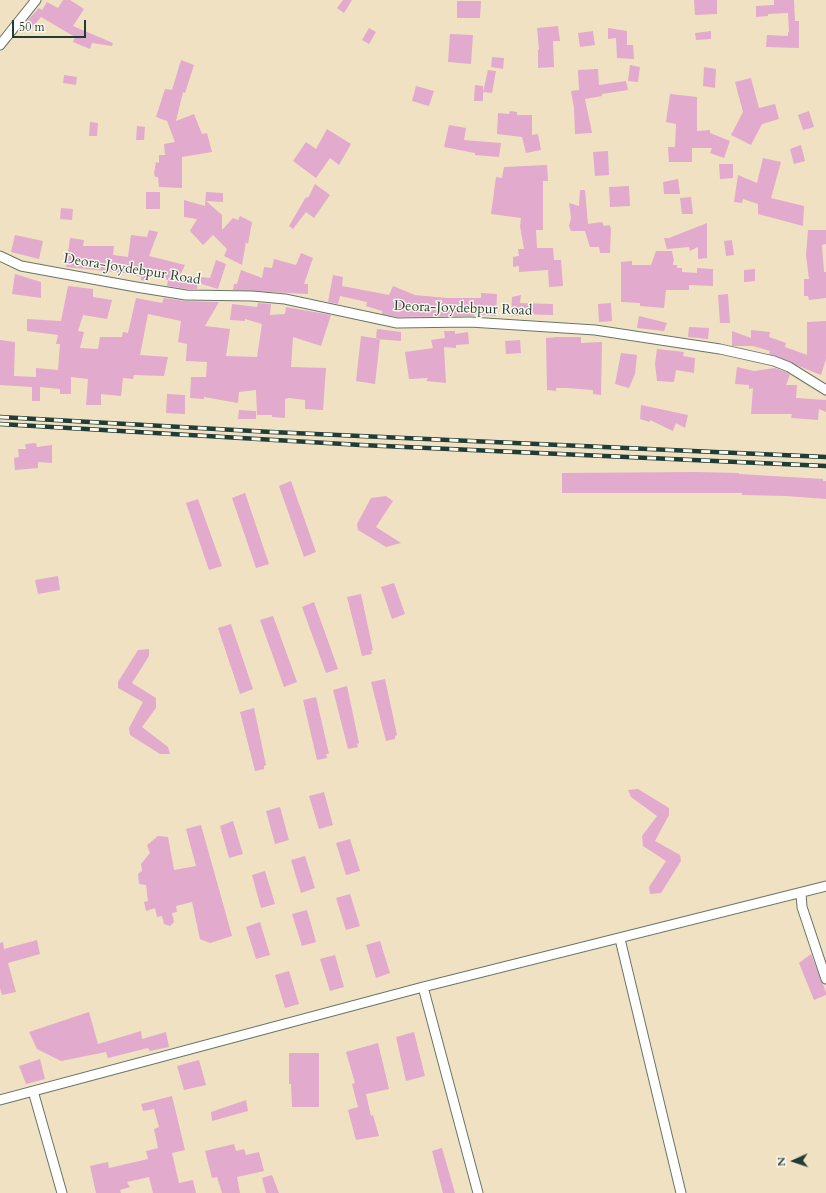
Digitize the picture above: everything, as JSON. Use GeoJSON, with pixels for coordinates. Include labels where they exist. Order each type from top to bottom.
{"type":"FeatureCollection","features":[{"type":"Feature","properties":{"kind":"street"},"geometry":{"type":"LineString","coordinates":[[0,45],[36,0]]}},
{"type":"Feature","properties":{"kind":"street","name":"Deora-Joydebpur Road"},"geometry":{"type":"LineString","coordinates":[[0,256],[21,266],[151,290],[186,295],[252,296],[285,299],[397,323],[470,322],[589,329],[712,348],[774,361],[789,367],[826,390]]}},
{"type":"Feature","properties":{"kind":"street"},"geometry":{"type":"LineString","coordinates":[[0,1100],[423,987],[620,939],[826,886]]}},
{"type":"Feature","properties":{"kind":"street"},"geometry":{"type":"LineString","coordinates":[[801,893],[802,907],[826,979]]}},
{"type":"Feature","properties":{"kind":"street"},"geometry":{"type":"LineString","coordinates":[[620,939],[681,1193]]}},
{"type":"Feature","properties":{"kind":"street"},"geometry":{"type":"LineString","coordinates":[[423,987],[478,1193]]}},
{"type":"Feature","properties":{"kind":"street"},"geometry":{"type":"LineString","coordinates":[[34,1091],[62,1193]]}},
{"type":"Feature","properties":{"kind":"building"},"geometry":{"type":"Polygon","coordinates":[[[63,0],[70,0],[84,9],[73,26],[113,43],[112,46],[92,43],[90,49],[73,42],[75,37],[41,17],[31,29],[24,24],[39,8],[42,10],[47,2],[58,8],[63,0]]]}},
{"type":"Feature","properties":{"kind":"building"},"geometry":{"type":"Polygon","coordinates":[[[343,0],[352,0],[344,13],[337,8],[343,0]]]}},
{"type":"Feature","properties":{"kind":"building"},"geometry":{"type":"Polygon","coordinates":[[[694,0],[717,0],[717,14],[695,15],[694,0]]]}},
{"type":"Feature","properties":{"kind":"building"},"geometry":{"type":"Polygon","coordinates":[[[774,0],[794,0],[795,21],[799,21],[799,48],[766,47],[767,35],[788,36],[789,32],[788,13],[768,14],[768,16],[756,17],[756,6],[774,5],[774,0]]]}},
{"type":"Feature","properties":{"kind":"building"},"geometry":{"type":"Polygon","coordinates":[[[457,1],[481,1],[480,18],[457,18],[457,1]]]}},
{"type":"Feature","properties":{"kind":"building"},"geometry":{"type":"Polygon","coordinates":[[[558,26],[560,41],[553,41],[554,67],[538,68],[539,50],[537,28],[558,26]]]}},
{"type":"Feature","properties":{"kind":"building"},"geometry":{"type":"Polygon","coordinates":[[[369,28],[376,32],[369,44],[362,40],[369,28]]]}},
{"type":"Feature","properties":{"kind":"building"},"geometry":{"type":"Polygon","coordinates":[[[608,28],[627,31],[627,45],[633,45],[634,59],[617,58],[616,38],[608,39],[608,28]]]}},
{"type":"Feature","properties":{"kind":"building"},"geometry":{"type":"Polygon","coordinates":[[[593,31],[595,45],[580,47],[578,33],[593,31]]]}},
{"type":"Feature","properties":{"kind":"building"},"geometry":{"type":"Polygon","coordinates":[[[711,31],[711,39],[696,40],[695,33],[711,31]]]}},
{"type":"Feature","properties":{"kind":"building"},"geometry":{"type":"Polygon","coordinates":[[[450,34],[473,35],[471,64],[448,62],[450,34]]]}},
{"type":"Feature","properties":{"kind":"building"},"geometry":{"type":"Polygon","coordinates":[[[492,57],[504,58],[503,69],[491,67],[492,57]]]}},
{"type":"Feature","properties":{"kind":"building"},"geometry":{"type":"Polygon","coordinates":[[[181,60],[194,65],[185,93],[183,92],[176,121],[194,114],[202,134],[207,133],[212,152],[182,157],[182,188],[159,187],[158,177],[155,177],[154,173],[156,162],[159,163],[159,155],[165,155],[164,144],[175,142],[167,121],[156,117],[165,89],[172,90],[181,60]]]}},
{"type":"Feature","properties":{"kind":"building"},"geometry":{"type":"Polygon","coordinates":[[[630,65],[640,67],[638,82],[628,81],[630,65]]]}},
{"type":"Feature","properties":{"kind":"building"},"geometry":{"type":"Polygon","coordinates":[[[704,67],[716,69],[715,88],[703,86],[704,67]]]}},
{"type":"Feature","properties":{"kind":"building"},"geometry":{"type":"Polygon","coordinates":[[[598,69],[599,85],[626,81],[628,90],[602,94],[602,96],[585,99],[592,133],[575,134],[574,108],[571,91],[579,90],[578,70],[598,69]]]}},
{"type":"Feature","properties":{"kind":"building"},"geometry":{"type":"Polygon","coordinates":[[[488,70],[496,71],[492,93],[483,92],[488,70]]]}},
{"type":"Feature","properties":{"kind":"building"},"geometry":{"type":"Polygon","coordinates":[[[64,75],[77,77],[76,85],[63,83],[64,75]]]}},
{"type":"Feature","properties":{"kind":"building"},"geometry":{"type":"Polygon","coordinates":[[[751,78],[759,108],[775,104],[779,119],[762,124],[751,145],[731,135],[743,112],[735,82],[751,78]]]}},
{"type":"Feature","properties":{"kind":"building"},"geometry":{"type":"Polygon","coordinates":[[[475,85],[483,86],[483,101],[474,101],[475,85]]]}},
{"type":"Feature","properties":{"kind":"building"},"geometry":{"type":"Polygon","coordinates":[[[416,86],[434,91],[429,106],[412,101],[416,86]]]}},
{"type":"Feature","properties":{"kind":"building"},"geometry":{"type":"Polygon","coordinates":[[[670,94],[697,97],[697,131],[710,130],[710,133],[730,141],[724,158],[710,153],[712,148],[692,148],[692,162],[669,162],[668,147],[675,147],[676,124],[666,122],[670,94]]]}},
{"type":"Feature","properties":{"kind":"building"},"geometry":{"type":"Polygon","coordinates":[[[510,111],[517,112],[517,115],[532,115],[532,135],[538,134],[541,150],[526,153],[522,137],[497,134],[498,113],[509,114],[510,111]]]}},
{"type":"Feature","properties":{"kind":"building"},"geometry":{"type":"Polygon","coordinates":[[[809,111],[814,127],[803,130],[798,115],[809,111]]]}},
{"type":"Feature","properties":{"kind":"building"},"geometry":{"type":"Polygon","coordinates":[[[90,122],[98,123],[97,136],[89,136],[90,122]]]}},
{"type":"Feature","properties":{"kind":"building"},"geometry":{"type":"Polygon","coordinates":[[[449,125],[466,128],[464,140],[501,143],[499,157],[475,155],[475,153],[444,147],[449,125]]]}},
{"type":"Feature","properties":{"kind":"building"},"geometry":{"type":"Polygon","coordinates":[[[137,126],[145,127],[144,140],[136,140],[137,126]]]}},
{"type":"Feature","properties":{"kind":"building"},"geometry":{"type":"Polygon","coordinates":[[[327,129],[351,144],[339,165],[330,158],[316,178],[293,161],[306,142],[316,149],[327,129]]]}},
{"type":"Feature","properties":{"kind":"building"},"geometry":{"type":"Polygon","coordinates":[[[801,145],[805,161],[794,164],[790,149],[801,145]]]}},
{"type":"Feature","properties":{"kind":"building"},"geometry":{"type":"Polygon","coordinates":[[[608,151],[609,175],[595,176],[593,152],[608,151]]]}},
{"type":"Feature","properties":{"kind":"building"},"geometry":{"type":"Polygon","coordinates":[[[763,158],[781,162],[771,198],[804,206],[803,226],[758,214],[758,204],[743,199],[742,203],[734,202],[738,175],[757,183],[763,158]]]}},
{"type":"Feature","properties":{"kind":"building"},"geometry":{"type":"Polygon","coordinates":[[[719,164],[733,164],[733,178],[720,179],[719,164]]]}},
{"type":"Feature","properties":{"kind":"building"},"geometry":{"type":"Polygon","coordinates":[[[547,165],[548,181],[543,181],[543,230],[536,230],[537,248],[553,248],[554,260],[561,260],[563,286],[549,287],[548,270],[519,272],[519,266],[513,267],[513,257],[519,256],[518,249],[524,249],[520,226],[521,218],[491,214],[496,177],[502,178],[504,167],[547,165]]]}},
{"type":"Feature","properties":{"kind":"building"},"geometry":{"type":"Polygon","coordinates":[[[678,179],[680,194],[664,194],[663,182],[678,179]]]}},
{"type":"Feature","properties":{"kind":"building"},"geometry":{"type":"Polygon","coordinates":[[[315,184],[330,195],[314,218],[306,212],[293,229],[289,226],[306,197],[308,198],[315,184]]]}},
{"type":"Feature","properties":{"kind":"building"},"geometry":{"type":"Polygon","coordinates":[[[629,186],[630,206],[610,207],[609,187],[629,186]]]}},
{"type":"Feature","properties":{"kind":"building"},"geometry":{"type":"Polygon","coordinates":[[[580,190],[585,190],[588,224],[602,222],[604,226],[609,225],[611,228],[610,253],[600,253],[599,247],[590,247],[585,231],[571,231],[569,226],[571,218],[569,203],[579,206],[580,190]]]}},
{"type":"Feature","properties":{"kind":"building"},"geometry":{"type":"Polygon","coordinates":[[[146,192],[160,192],[160,209],[146,209],[146,192]]]}},
{"type":"Feature","properties":{"kind":"building"},"geometry":{"type":"Polygon","coordinates":[[[206,192],[223,193],[223,202],[206,201],[222,215],[222,230],[233,218],[238,220],[240,216],[252,222],[248,244],[246,242],[242,265],[224,256],[227,249],[213,235],[203,245],[190,231],[197,219],[184,217],[184,200],[205,206],[206,192]]]}},
{"type":"Feature","properties":{"kind":"building"},"geometry":{"type":"Polygon","coordinates":[[[691,197],[693,214],[682,214],[680,198],[691,197]]]}},
{"type":"Feature","properties":{"kind":"building"},"geometry":{"type":"Polygon","coordinates":[[[61,208],[73,209],[72,220],[60,219],[61,208]]]}},
{"type":"Feature","properties":{"kind":"building"},"geometry":{"type":"Polygon","coordinates":[[[707,223],[707,258],[698,259],[698,247],[690,251],[689,247],[667,249],[664,238],[669,238],[707,223]]]}},
{"type":"Feature","properties":{"kind":"building"},"geometry":{"type":"Polygon","coordinates":[[[149,230],[158,232],[149,256],[185,265],[180,275],[210,278],[216,260],[226,264],[218,289],[198,283],[197,289],[187,289],[167,286],[168,280],[149,275],[149,282],[141,280],[141,277],[125,273],[66,267],[70,238],[84,240],[83,246],[114,246],[113,255],[128,257],[131,235],[147,237],[149,230]]]}},
{"type":"Feature","properties":{"kind":"building"},"geometry":{"type":"Polygon","coordinates":[[[808,230],[826,230],[826,244],[822,245],[824,272],[826,272],[826,298],[809,300],[808,296],[804,296],[804,279],[809,279],[806,255],[808,230]]]}},
{"type":"Feature","properties":{"kind":"building"},"geometry":{"type":"Polygon","coordinates":[[[15,235],[43,241],[39,259],[11,252],[15,235]]]}},
{"type":"Feature","properties":{"kind":"building"},"geometry":{"type":"Polygon","coordinates":[[[732,240],[734,255],[726,256],[724,241],[732,240]]]}},
{"type":"Feature","properties":{"kind":"building"},"geometry":{"type":"Polygon","coordinates":[[[656,251],[672,251],[674,261],[673,265],[677,265],[677,268],[682,268],[682,272],[697,273],[697,268],[713,269],[713,286],[689,285],[689,290],[666,290],[664,308],[640,306],[640,303],[621,302],[621,262],[632,261],[632,265],[651,265],[656,251]]]}},
{"type":"Feature","properties":{"kind":"building"},"geometry":{"type":"Polygon","coordinates":[[[301,253],[313,258],[304,284],[308,284],[308,294],[233,290],[234,284],[237,284],[241,270],[262,278],[264,267],[272,268],[274,259],[296,265],[301,253]]]}},
{"type":"Feature","properties":{"kind":"building"},"geometry":{"type":"Polygon","coordinates":[[[755,269],[755,281],[744,282],[744,270],[755,269]]]}},
{"type":"Feature","properties":{"kind":"building"},"geometry":{"type":"Polygon","coordinates":[[[15,274],[41,282],[41,298],[12,294],[15,274]]]}},
{"type":"Feature","properties":{"kind":"building"},"geometry":{"type":"Polygon","coordinates":[[[333,275],[343,277],[342,286],[389,295],[393,286],[415,295],[447,298],[481,298],[481,293],[497,294],[496,316],[474,314],[474,316],[398,317],[382,314],[382,311],[366,306],[367,302],[340,296],[338,304],[328,302],[333,275]]]}},
{"type":"Feature","properties":{"kind":"building"},"geometry":{"type":"Polygon","coordinates":[[[68,286],[93,289],[93,297],[112,300],[107,319],[83,315],[78,331],[84,332],[80,348],[98,349],[100,337],[122,337],[123,332],[128,333],[136,298],[162,303],[164,298],[185,301],[219,302],[205,326],[230,329],[226,356],[257,357],[262,324],[245,319],[245,321],[230,320],[232,304],[257,307],[258,303],[271,304],[270,315],[285,314],[286,307],[331,315],[321,346],[293,337],[291,367],[326,368],[323,410],[305,409],[305,400],[289,398],[285,399],[285,418],[272,417],[272,415],[257,415],[256,390],[239,392],[238,403],[204,397],[204,399],[190,398],[191,377],[206,377],[207,362],[186,361],[187,344],[178,342],[181,321],[148,314],[140,355],[168,357],[164,376],[134,375],[133,379],[123,378],[121,396],[101,394],[101,405],[86,405],[88,379],[71,377],[71,394],[60,394],[60,389],[40,387],[40,401],[32,401],[32,387],[0,385],[0,340],[15,342],[14,376],[36,377],[36,368],[58,370],[60,344],[56,344],[58,335],[27,331],[27,319],[61,321],[68,286]]]}},
{"type":"Feature","properties":{"kind":"building"},"geometry":{"type":"Polygon","coordinates":[[[728,294],[730,323],[720,323],[718,295],[728,294]]]}},
{"type":"Feature","properties":{"kind":"building"},"geometry":{"type":"Polygon","coordinates":[[[521,295],[520,303],[553,304],[553,315],[520,314],[520,316],[511,316],[512,297],[521,295]]]}},
{"type":"Feature","properties":{"kind":"building"},"geometry":{"type":"Polygon","coordinates":[[[611,303],[612,321],[599,322],[598,304],[611,303]]]}},
{"type":"Feature","properties":{"kind":"building"},"geometry":{"type":"Polygon","coordinates":[[[639,316],[667,323],[664,331],[637,328],[639,316]]]}},
{"type":"Feature","properties":{"kind":"building"},"geometry":{"type":"Polygon","coordinates":[[[826,321],[826,359],[821,375],[769,354],[770,351],[753,346],[732,346],[732,331],[751,338],[751,330],[770,332],[769,337],[786,343],[785,347],[807,355],[807,322],[826,321]]]}},
{"type":"Feature","properties":{"kind":"building"},"geometry":{"type":"Polygon","coordinates":[[[689,327],[709,328],[708,339],[688,337],[689,327]]]}},
{"type":"Feature","properties":{"kind":"building"},"geometry":{"type":"Polygon","coordinates":[[[377,329],[401,332],[401,341],[376,339],[377,329]]]}},
{"type":"Feature","properties":{"kind":"building"},"geometry":{"type":"Polygon","coordinates":[[[444,331],[455,331],[455,334],[468,332],[469,344],[456,345],[456,348],[444,347],[446,383],[426,381],[428,378],[409,379],[405,352],[433,348],[431,340],[445,338],[444,331]]]}},
{"type":"Feature","properties":{"kind":"building"},"geometry":{"type":"Polygon","coordinates":[[[361,336],[380,339],[375,384],[356,381],[361,336]]]}},
{"type":"Feature","properties":{"kind":"building"},"geometry":{"type":"Polygon","coordinates":[[[581,337],[581,343],[602,342],[601,395],[593,394],[593,390],[556,388],[556,391],[547,390],[546,338],[581,337]]]}},
{"type":"Feature","properties":{"kind":"building"},"geometry":{"type":"Polygon","coordinates":[[[520,340],[521,353],[506,354],[505,341],[520,340]]]}},
{"type":"Feature","properties":{"kind":"building"},"geometry":{"type":"Polygon","coordinates":[[[657,349],[684,352],[683,356],[695,358],[694,373],[676,370],[674,382],[657,381],[655,364],[657,349]]]}},
{"type":"Feature","properties":{"kind":"building"},"geometry":{"type":"Polygon","coordinates":[[[621,353],[637,355],[635,374],[629,388],[615,384],[621,353]]]}},
{"type":"Feature","properties":{"kind":"building"},"geometry":{"type":"Polygon","coordinates":[[[737,367],[754,371],[775,368],[786,372],[790,375],[786,385],[797,385],[796,398],[826,400],[826,412],[819,409],[818,420],[791,418],[792,414],[751,414],[753,388],[749,389],[749,385],[735,384],[737,367]]]}},
{"type":"Feature","properties":{"kind":"building"},"geometry":{"type":"Polygon","coordinates":[[[167,394],[185,395],[185,414],[166,413],[167,394]]]}},
{"type":"Feature","properties":{"kind":"building"},"geometry":{"type":"Polygon","coordinates":[[[641,405],[688,415],[685,428],[676,423],[673,431],[650,420],[650,422],[640,419],[641,405]]]}},
{"type":"Feature","properties":{"kind":"building"},"geometry":{"type":"Polygon","coordinates":[[[239,410],[256,411],[256,419],[238,419],[239,410]]]}},
{"type":"Feature","properties":{"kind":"building"},"geometry":{"type":"Polygon","coordinates":[[[36,443],[37,447],[52,445],[52,463],[38,462],[38,468],[15,470],[14,458],[19,457],[18,449],[26,449],[25,444],[36,443]]]}},
{"type":"Feature","properties":{"kind":"building"},"geometry":{"type":"Polygon","coordinates":[[[562,473],[739,473],[823,479],[823,481],[826,481],[826,499],[742,495],[742,493],[562,493],[562,473]]]}},
{"type":"Feature","properties":{"kind":"building"},"geometry":{"type":"Polygon","coordinates":[[[291,481],[316,552],[304,557],[279,486],[291,481]]]}},
{"type":"Feature","properties":{"kind":"building"},"geometry":{"type":"Polygon","coordinates":[[[245,493],[269,564],[256,568],[232,498],[245,493]]]}},
{"type":"Feature","properties":{"kind":"building"},"geometry":{"type":"Polygon","coordinates":[[[386,496],[393,501],[376,527],[401,543],[386,547],[358,530],[357,524],[371,498],[386,496]]]}},
{"type":"Feature","properties":{"kind":"building"},"geometry":{"type":"Polygon","coordinates":[[[198,499],[222,566],[209,570],[186,503],[198,499]]]}},
{"type":"Feature","properties":{"kind":"building"},"geometry":{"type":"Polygon","coordinates":[[[58,576],[60,590],[38,594],[35,580],[58,576]]]}},
{"type":"Feature","properties":{"kind":"building"},"geometry":{"type":"Polygon","coordinates":[[[394,583],[405,614],[392,619],[381,587],[394,583]]]}},
{"type":"Feature","properties":{"kind":"building"},"geometry":{"type":"Polygon","coordinates":[[[361,594],[373,650],[371,651],[372,654],[362,656],[347,597],[361,594]]]}},
{"type":"Feature","properties":{"kind":"building"},"geometry":{"type":"Polygon","coordinates":[[[314,602],[338,669],[326,673],[302,607],[314,602]]]}},
{"type":"Feature","properties":{"kind":"building"},"geometry":{"type":"Polygon","coordinates":[[[273,616],[297,682],[284,687],[260,620],[273,616]]]}},
{"type":"Feature","properties":{"kind":"building"},"geometry":{"type":"Polygon","coordinates":[[[231,624],[253,689],[240,694],[218,628],[231,624]]]}},
{"type":"Feature","properties":{"kind":"building"},"geometry":{"type":"Polygon","coordinates":[[[149,649],[149,656],[132,683],[156,698],[156,708],[142,727],[168,747],[170,754],[160,754],[130,735],[129,728],[143,702],[118,688],[118,682],[138,650],[149,649]]]}},
{"type":"Feature","properties":{"kind":"building"},"geometry":{"type":"Polygon","coordinates":[[[385,679],[397,735],[395,736],[395,739],[386,741],[371,682],[385,679]]]}},
{"type":"Feature","properties":{"kind":"building"},"geometry":{"type":"Polygon","coordinates":[[[347,686],[359,743],[357,744],[358,747],[348,749],[333,690],[347,686]]]}},
{"type":"Feature","properties":{"kind":"building"},"geometry":{"type":"Polygon","coordinates":[[[316,697],[329,754],[326,754],[327,758],[317,760],[303,700],[316,697]]]}},
{"type":"Feature","properties":{"kind":"building"},"geometry":{"type":"Polygon","coordinates":[[[254,708],[266,765],[264,766],[264,769],[255,771],[240,712],[254,708]]]}},
{"type":"Feature","properties":{"kind":"building"},"geometry":{"type":"Polygon","coordinates":[[[638,789],[669,808],[669,815],[655,841],[680,855],[681,861],[661,893],[650,894],[649,887],[666,861],[643,846],[642,836],[657,816],[631,797],[628,790],[638,789]]]}},
{"type":"Feature","properties":{"kind":"building"},"geometry":{"type":"Polygon","coordinates":[[[324,792],[333,825],[319,829],[309,796],[324,792]]]}},
{"type":"Feature","properties":{"kind":"building"},"geometry":{"type":"Polygon","coordinates":[[[280,807],[289,840],[275,844],[266,811],[280,807]]]}},
{"type":"Feature","properties":{"kind":"building"},"geometry":{"type":"Polygon","coordinates":[[[233,821],[243,854],[229,858],[220,826],[233,821]]]}},
{"type":"Feature","properties":{"kind":"building"},"geometry":{"type":"Polygon","coordinates":[[[201,825],[232,936],[210,943],[200,939],[192,902],[176,906],[177,912],[172,913],[174,922],[170,926],[164,924],[162,916],[157,917],[155,908],[146,911],[144,902],[148,901],[146,885],[139,884],[138,874],[142,871],[141,864],[150,853],[147,845],[158,836],[168,837],[174,870],[196,866],[186,829],[201,825]]]}},
{"type":"Feature","properties":{"kind":"building"},"geometry":{"type":"Polygon","coordinates":[[[350,839],[360,871],[346,875],[336,843],[350,839]]]}},
{"type":"Feature","properties":{"kind":"building"},"geometry":{"type":"Polygon","coordinates":[[[305,856],[315,888],[301,893],[291,860],[305,856]]]}},
{"type":"Feature","properties":{"kind":"building"},"geometry":{"type":"Polygon","coordinates":[[[265,871],[275,904],[261,908],[252,875],[265,871]]]}},
{"type":"Feature","properties":{"kind":"building"},"geometry":{"type":"Polygon","coordinates":[[[350,894],[360,926],[346,930],[336,898],[350,894]]]}},
{"type":"Feature","properties":{"kind":"building"},"geometry":{"type":"Polygon","coordinates":[[[307,910],[316,942],[302,946],[292,914],[307,910]]]}},
{"type":"Feature","properties":{"kind":"building"},"geometry":{"type":"Polygon","coordinates":[[[260,922],[270,955],[256,959],[246,927],[260,922]]]}},
{"type":"Feature","properties":{"kind":"building"},"geometry":{"type":"Polygon","coordinates":[[[37,940],[40,954],[8,963],[16,992],[2,995],[0,988],[0,943],[3,942],[4,949],[37,940]]]}},
{"type":"Feature","properties":{"kind":"building"},"geometry":{"type":"Polygon","coordinates":[[[380,941],[390,973],[376,978],[366,945],[380,941]]]}},
{"type":"Feature","properties":{"kind":"building"},"geometry":{"type":"Polygon","coordinates":[[[811,954],[826,992],[826,995],[814,1000],[799,963],[811,954]]]}},
{"type":"Feature","properties":{"kind":"building"},"geometry":{"type":"Polygon","coordinates":[[[335,955],[344,987],[330,991],[320,959],[335,955]]]}},
{"type":"Feature","properties":{"kind":"building"},"geometry":{"type":"Polygon","coordinates":[[[289,971],[299,1004],[285,1008],[275,975],[289,971]]]}},
{"type":"Feature","properties":{"kind":"building"},"geometry":{"type":"Polygon","coordinates":[[[89,1012],[98,1044],[141,1031],[142,1039],[166,1032],[169,1047],[150,1051],[148,1048],[108,1058],[106,1052],[61,1061],[37,1049],[29,1032],[89,1012]]]}},
{"type":"Feature","properties":{"kind":"building"},"geometry":{"type":"Polygon","coordinates":[[[414,1032],[425,1076],[406,1081],[396,1037],[414,1032]]]}},
{"type":"Feature","properties":{"kind":"building"},"geometry":{"type":"Polygon","coordinates":[[[378,1043],[389,1089],[366,1094],[371,1116],[373,1115],[379,1136],[356,1140],[348,1110],[358,1107],[352,1084],[355,1083],[346,1052],[378,1043]]]}},
{"type":"Feature","properties":{"kind":"building"},"geometry":{"type":"Polygon","coordinates":[[[289,1053],[319,1053],[319,1107],[292,1107],[291,1084],[289,1084],[289,1053]]]}},
{"type":"Feature","properties":{"kind":"building"},"geometry":{"type":"Polygon","coordinates":[[[40,1059],[45,1079],[26,1084],[19,1066],[40,1059]]]}},
{"type":"Feature","properties":{"kind":"building"},"geometry":{"type":"Polygon","coordinates":[[[199,1060],[206,1085],[184,1090],[177,1066],[199,1060]]]}},
{"type":"Feature","properties":{"kind":"building"},"geometry":{"type":"Polygon","coordinates":[[[172,1096],[185,1150],[172,1153],[179,1183],[193,1180],[196,1193],[153,1193],[149,1177],[127,1182],[130,1187],[120,1190],[121,1193],[96,1193],[90,1166],[108,1162],[109,1168],[148,1159],[146,1151],[158,1148],[154,1129],[159,1127],[154,1109],[143,1111],[141,1104],[172,1096]]]}},
{"type":"Feature","properties":{"kind":"building"},"geometry":{"type":"Polygon","coordinates":[[[246,1100],[248,1111],[212,1121],[211,1112],[246,1100]]]}},
{"type":"Feature","properties":{"kind":"building"},"geometry":{"type":"Polygon","coordinates":[[[234,1144],[236,1151],[244,1149],[246,1155],[259,1152],[264,1171],[237,1177],[240,1193],[222,1193],[217,1177],[212,1178],[205,1151],[234,1144]]]}},
{"type":"Feature","properties":{"kind":"building"},"geometry":{"type":"Polygon","coordinates":[[[442,1148],[455,1193],[443,1193],[432,1151],[442,1148]]]}},
{"type":"Feature","properties":{"kind":"building"},"geometry":{"type":"Polygon","coordinates":[[[272,1175],[279,1193],[266,1193],[262,1178],[272,1175]]]}},
{"type":"Feature","properties":{"kind":"railway"},"geometry":{"type":"LineString","coordinates":[[0,417],[271,432],[826,457]]}},
{"type":"Feature","properties":{"kind":"railway"},"geometry":{"type":"LineString","coordinates":[[0,424],[361,445],[826,466]]}}]}
